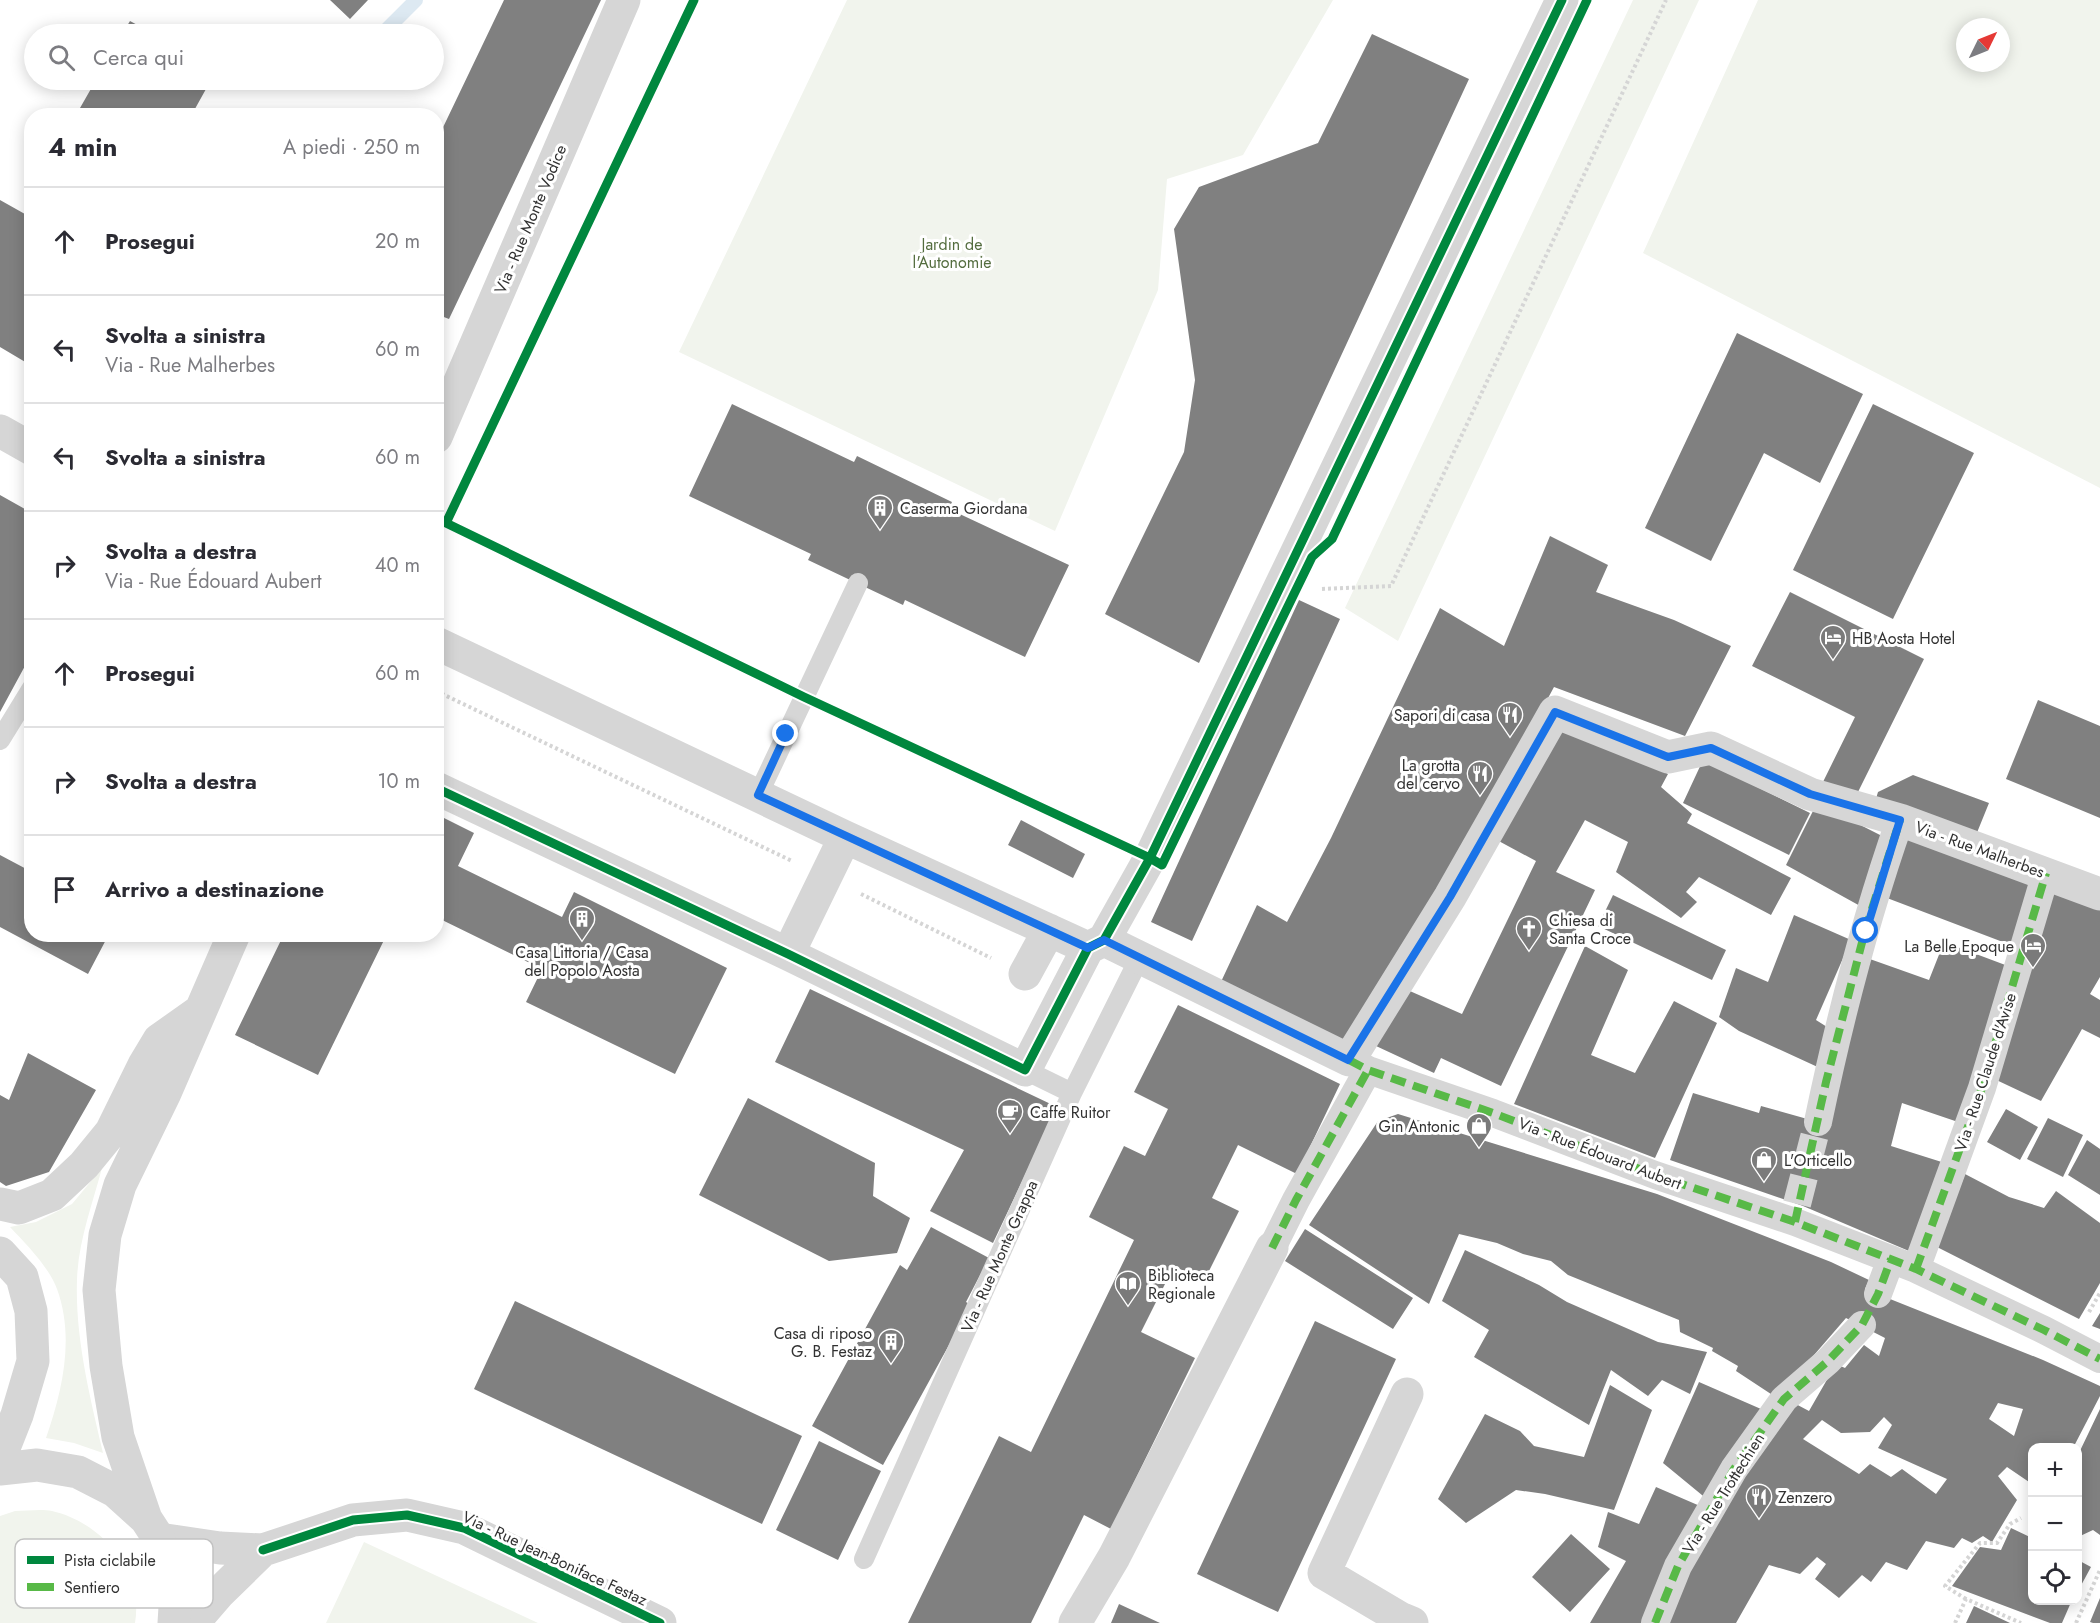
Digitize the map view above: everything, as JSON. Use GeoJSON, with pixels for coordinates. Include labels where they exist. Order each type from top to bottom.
{"type":"FeatureCollection","features":[{"type":"Feature","properties":{"kind":"street","name":"Via - Rue Monte Vodice"},"geometry":{"type":"LineString","coordinates":[[444,418],[624,0]]}},
{"type":"Feature","properties":{"kind":"street"},"geometry":{"type":"LineString","coordinates":[[444,792],[788,954],[1025,1070],[1096,944],[1150,858],[1562,0]]}},
{"type":"Feature","properties":{"kind":"street"},"geometry":{"type":"LineString","coordinates":[[0,431],[24,444]]}},
{"type":"Feature","properties":{"kind":"street","name":"Via - Rue Édouard Aubert"},"geometry":{"type":"LineString","coordinates":[[444,647],[845,837],[1049,930],[1140,957],[1358,1065],[1493,1113],[1655,1175],[1796,1213],[2044,1330],[2100,1359]]}},
{"type":"Feature","properties":{"kind":"street","name":"Via - Rue Malherbes"},"geometry":{"type":"LineString","coordinates":[[1358,1065],[1555,712],[1668,757],[1711,748],[1773,771],[1810,794],[1900,820],[2100,894]]}},
{"type":"Feature","properties":{"kind":"street"},"geometry":{"type":"LineString","coordinates":[[1818,1122],[1826,1082],[1866,931],[1900,820]]}},
{"type":"Feature","properties":{"kind":"street"},"geometry":{"type":"LineString","coordinates":[[788,954],[845,837]]}},
{"type":"Feature","properties":{"kind":"street","name":"Via - Rue Claude d'Avise"},"geometry":{"type":"LineString","coordinates":[[1878,1294],[1904,1264],[1982,1088],[2046,873]]}},
{"type":"Feature","properties":{"kind":"street"},"geometry":{"type":"LineString","coordinates":[[1025,974],[1049,930]]}},
{"type":"Feature","properties":{"kind":"street"},"geometry":{"type":"LineString","coordinates":[[157,1539],[118,1437],[106,1366],[99,1290],[105,1234],[120,1185],[165,1093],[230,942]]}},
{"type":"Feature","properties":{"kind":"street"},"geometry":{"type":"LineString","coordinates":[[0,1204],[19,1208],[52,1195],[84,1165],[111,1132],[159,1040],[200,1011]]}},
{"type":"Feature","properties":{"kind":"street"},"geometry":{"type":"LineString","coordinates":[[1075,1623],[1114,1557],[1272,1248],[1358,1065]]}},
{"type":"Feature","properties":{"kind":"street"},"geometry":{"type":"LineString","coordinates":[[0,1253],[22,1277],[31,1311],[33,1361],[17,1415],[0,1458]]}},
{"type":"Feature","properties":{"kind":"street","name":"Via - Rue Trottechien"},"geometry":{"type":"LineString","coordinates":[[1655,1623],[1678,1566],[1734,1469],[1784,1399],[1828,1362],[1862,1325]]}},
{"type":"Feature","properties":{"kind":"street"},"geometry":{"type":"LineString","coordinates":[[1407,1394],[1324,1573],[1412,1623]]}},
{"type":"Feature","properties":{"kind":"street"},"geometry":{"type":"LineString","coordinates":[[0,1469],[37,1465],[78,1472],[115,1491],[153,1529],[188,1539]]}},
{"type":"Feature","properties":{"kind":"street","name":"Via - Rue Jean-Boniface Festaz"},"geometry":{"type":"LineString","coordinates":[[263,1551],[353,1520],[407,1515],[464,1528],[660,1623]]}},
{"type":"Feature","properties":{"kind":"street"},"geometry":{"type":"LineString","coordinates":[[213,1546],[263,1551]]}},
{"type":"Feature","properties":{"kind":"street"},"geometry":{"type":"LineString","coordinates":[[213,1600],[263,1551]]}},
{"type":"Feature","properties":{"kind":"street"},"geometry":{"type":"LineString","coordinates":[[174,1623],[175,1608]]}},
{"type":"Feature","properties":{"kind":"street"},"geometry":{"type":"LineString","coordinates":[[193,1623],[206,1608]]}},
{"type":"Feature","properties":{"kind":"lane"},"geometry":{"type":"LineString","coordinates":[[758,795],[858,583]]}},
{"type":"Feature","properties":{"kind":"lane"},"geometry":{"type":"LineString","coordinates":[[4,733],[24,701]]}},
{"type":"Feature","properties":{"kind":"lane","name":"Via - Rue Monte Grappa"},"geometry":{"type":"LineString","coordinates":[[864,1559],[1072,1093],[1140,957]]}},
{"type":"Feature","properties":{"kind":"lane"},"geometry":{"type":"LineString","coordinates":[[1025,1070],[1072,1093]]}},
{"type":"Feature","properties":{"kind":"path"},"geometry":{"type":"LineString","coordinates":[[1320,589],[1391,586],[1666,0]]}},
{"type":"Feature","properties":{"kind":"path"},"geometry":{"type":"LineString","coordinates":[[444,695],[1025,974]]}},
{"type":"Feature","properties":{"kind":"path"},"geometry":{"type":"LineString","coordinates":[[2021,1518],[2010,1524],[1997,1543],[1980,1543],[1945,1586],[1966,1599],[2021,1623]]}},
{"type":"Feature","properties":{"kind":"path"},"geometry":{"type":"LineString","coordinates":[[2076,1623],[2100,1570]]}},
{"type":"Feature","properties":{"kind":"path"},"geometry":{"type":"LineString","coordinates":[[1955,1623],[1966,1599]]}},
{"type":"Feature","properties":{"kind":"green space","name":"Jardin de l'Autonomie"},"geometry":{"type":"Polygon","coordinates":[[[847,0],[1333,0],[1243,155],[1167,179],[1158,290],[1055,531],[679,352],[847,0]]]}},
{"type":"Feature","properties":{"kind":"green space"},"geometry":{"type":"Polygon","coordinates":[[[1633,0],[1699,0],[1398,641],[1345,608],[1633,0]]]}},
{"type":"Feature","properties":{"kind":"green space"},"geometry":{"type":"Polygon","coordinates":[[[1758,0],[2100,0],[2100,488],[1643,253],[1758,0]]]}},
{"type":"Feature","properties":{"kind":"green space"},"geometry":{"type":"Polygon","coordinates":[[[102,1168],[80,1252],[77,1302],[84,1367],[103,1453],[74,1443],[46,1438],[57,1402],[64,1365],[66,1346],[62,1308],[49,1272],[10,1227],[36,1222],[72,1204],[102,1168]]]}},
{"type":"Feature","properties":{"kind":"green space"},"geometry":{"type":"Polygon","coordinates":[[[15,1511],[52,1511],[87,1526],[103,1539],[15,1539],[15,1608],[136,1608],[135,1623],[0,1623],[0,1516],[15,1511]]]}},
{"type":"Feature","properties":{"kind":"green space"},"geometry":{"type":"Polygon","coordinates":[[[364,1542],[538,1623],[326,1623],[364,1542]]]}},
{"type":"Feature","properties":{"kind":"building"},"geometry":{"type":"Polygon","coordinates":[[[330,0],[368,0],[350,19],[330,0]]]}},
{"type":"Feature","properties":{"kind":"building"},"geometry":{"type":"Polygon","coordinates":[[[504,0],[601,0],[449,319],[444,317],[444,125],[504,0]]]}},
{"type":"Feature","properties":{"kind":"building"},"geometry":{"type":"Polygon","coordinates":[[[1372,34],[1469,79],[1199,663],[1105,614],[1184,452],[1195,380],[1174,229],[1199,187],[1318,143],[1372,34]]]}},
{"type":"Feature","properties":{"kind":"building"},"geometry":{"type":"Polygon","coordinates":[[[90,90],[205,90],[195,108],[80,108],[90,90]]]}},
{"type":"Feature","properties":{"kind":"building"},"geometry":{"type":"Polygon","coordinates":[[[0,200],[24,214],[24,361],[0,347],[0,200]]]}},
{"type":"Feature","properties":{"kind":"building"},"geometry":{"type":"Polygon","coordinates":[[[1737,333],[1863,394],[1820,483],[1764,453],[1711,561],[1645,528],[1737,333]]]}},
{"type":"Feature","properties":{"kind":"building","name":"Caserma Giordana"},"geometry":{"type":"Polygon","coordinates":[[[732,404],[854,462],[857,456],[952,502],[949,509],[1069,565],[1025,657],[905,600],[903,605],[808,560],[811,554],[689,496],[732,404]]]}},
{"type":"Feature","properties":{"kind":"building"},"geometry":{"type":"Polygon","coordinates":[[[1873,404],[1974,453],[1893,619],[1793,570],[1873,404]]]}},
{"type":"Feature","properties":{"kind":"building"},"geometry":{"type":"Polygon","coordinates":[[[0,495],[24,508],[24,668],[0,712],[0,495]]]}},
{"type":"Feature","properties":{"kind":"building"},"geometry":{"type":"Polygon","coordinates":[[[1550,536],[1608,565],[1596,592],[1674,620],[1731,646],[1685,736],[1554,687],[1439,901],[1348,1048],[1219,986],[1257,905],[1287,922],[1331,838],[1440,608],[1504,646],[1550,536]]]}},
{"type":"Feature","properties":{"kind":"building"},"geometry":{"type":"Polygon","coordinates":[[[1790,592],[1924,659],[1858,792],[1821,786],[1855,717],[1752,666],[1790,592]]]}},
{"type":"Feature","properties":{"kind":"building"},"geometry":{"type":"Polygon","coordinates":[[[1299,600],[1340,619],[1192,941],[1151,922],[1299,600]]]}},
{"type":"Feature","properties":{"kind":"building"},"geometry":{"type":"Polygon","coordinates":[[[2038,700],[2100,726],[2100,818],[2006,779],[2038,700]]]}},
{"type":"Feature","properties":{"kind":"building"},"geometry":{"type":"Polygon","coordinates":[[[1554,725],[1623,751],[1668,774],[1661,787],[1692,814],[1687,823],[1791,878],[1771,915],[1699,877],[1686,892],[1697,902],[1681,918],[1616,872],[1628,842],[1585,820],[1556,872],[1595,890],[1501,1086],[1441,1058],[1434,1073],[1376,1046],[1403,988],[1462,1014],[1536,861],[1495,839],[1554,725]]]}},
{"type":"Feature","properties":{"kind":"building"},"geometry":{"type":"Polygon","coordinates":[[[1703,760],[1810,813],[1789,855],[1683,803],[1703,760]]]}},
{"type":"Feature","properties":{"kind":"building"},"geometry":{"type":"Polygon","coordinates":[[[1913,775],[1989,803],[1974,840],[1874,805],[1878,792],[1913,775]]]}},
{"type":"Feature","properties":{"kind":"building"},"geometry":{"type":"Polygon","coordinates":[[[1817,803],[1884,837],[1862,907],[1786,865],[1817,803]]]}},
{"type":"Feature","properties":{"kind":"building","name":"Casa Littoria / Casa del Popolo Aosta"},"geometry":{"type":"Polygon","coordinates":[[[444,818],[474,833],[458,866],[562,917],[574,892],[727,968],[675,1074],[526,1002],[542,969],[444,921],[444,818]]]}},
{"type":"Feature","properties":{"kind":"building"},"geometry":{"type":"Polygon","coordinates":[[[1021,820],[1085,854],[1073,878],[1008,845],[1021,820]]]}},
{"type":"Feature","properties":{"kind":"building"},"geometry":{"type":"Polygon","coordinates":[[[1909,832],[2033,879],[2016,947],[1887,898],[1909,832]]]}},
{"type":"Feature","properties":{"kind":"building"},"geometry":{"type":"Polygon","coordinates":[[[0,855],[24,868],[24,940],[0,927],[0,855]]]}},
{"type":"Feature","properties":{"kind":"building"},"geometry":{"type":"Polygon","coordinates":[[[2049,885],[2100,907],[2100,977],[2090,994],[2100,1000],[2100,1038],[2082,1029],[2041,1101],[1990,1077],[2049,885]]]}},
{"type":"Feature","properties":{"kind":"building"},"geometry":{"type":"Polygon","coordinates":[[[1613,895],[1726,950],[1712,980],[1598,926],[1613,895]]]}},
{"type":"Feature","properties":{"kind":"building"},"geometry":{"type":"Polygon","coordinates":[[[1794,915],[1851,940],[1816,1020],[1835,1032],[1822,1069],[1739,1031],[1719,1017],[1736,968],[1768,982],[1794,915]]]}},
{"type":"Feature","properties":{"kind":"building"},"geometry":{"type":"Polygon","coordinates":[[[28,942],[105,942],[88,974],[28,942]]]}},
{"type":"Feature","properties":{"kind":"building"},"geometry":{"type":"Polygon","coordinates":[[[280,942],[383,942],[318,1075],[235,1035],[280,942]]]}},
{"type":"Feature","properties":{"kind":"building"},"geometry":{"type":"Polygon","coordinates":[[[1944,942],[2008,966],[1961,1123],[1902,1103],[1891,1146],[1948,1164],[1916,1254],[1803,1206],[1670,1160],[1693,1093],[1759,1113],[1761,1106],[1818,1122],[1867,958],[1929,980],[1944,942]]]}},
{"type":"Feature","properties":{"kind":"building"},"geometry":{"type":"Polygon","coordinates":[[[1585,946],[1628,970],[1591,1055],[1635,1073],[1674,1001],[1717,1023],[1655,1158],[1514,1104],[1585,946]]]}},
{"type":"Feature","properties":{"kind":"building"},"geometry":{"type":"Polygon","coordinates":[[[810,989],[1057,1107],[993,1243],[930,1211],[964,1150],[775,1062],[810,989]]]}},
{"type":"Feature","properties":{"kind":"building","name":"Biblioteca Regionale"},"geometry":{"type":"Polygon","coordinates":[[[1178,1005],[1340,1084],[1297,1174],[1238,1145],[1212,1198],[1239,1211],[1204,1281],[1174,1266],[1141,1332],[1195,1358],[1111,1529],[1084,1515],[1031,1623],[908,1623],[999,1436],[1031,1452],[1134,1240],[1089,1217],[1124,1146],[1145,1156],[1168,1109],[1134,1092],[1178,1005]]]}},
{"type":"Feature","properties":{"kind":"building"},"geometry":{"type":"Polygon","coordinates":[[[28,1053],[96,1090],[49,1172],[6,1186],[0,1182],[0,1095],[9,1100],[28,1053]]]}},
{"type":"Feature","properties":{"kind":"building"},"geometry":{"type":"Polygon","coordinates":[[[748,1098],[875,1163],[873,1196],[910,1218],[897,1253],[829,1261],[699,1195],[748,1098]]]}},
{"type":"Feature","properties":{"kind":"building"},"geometry":{"type":"Polygon","coordinates":[[[2006,1109],[2038,1127],[2020,1160],[1987,1142],[2006,1109]]]}},
{"type":"Feature","properties":{"kind":"building"},"geometry":{"type":"Polygon","coordinates":[[[1398,1114],[1657,1194],[1831,1262],[1869,1280],[1865,1289],[2043,1360],[2100,1386],[2100,1396],[2076,1443],[2028,1443],[2028,1481],[2007,1467],[1998,1476],[2017,1500],[1992,1542],[1983,1536],[1972,1543],[1962,1538],[1954,1548],[1926,1541],[1907,1570],[1886,1562],[1871,1582],[1862,1575],[1839,1598],[1815,1579],[1826,1564],[1817,1557],[1800,1574],[1769,1565],[1736,1623],[1667,1623],[1695,1552],[1792,1402],[1809,1411],[1836,1364],[1845,1368],[1864,1345],[1879,1356],[1885,1338],[1846,1318],[1777,1398],[1736,1371],[1738,1366],[1712,1351],[1713,1348],[1680,1332],[1679,1320],[1568,1275],[1551,1261],[1523,1254],[1497,1243],[1459,1234],[1429,1304],[1309,1225],[1378,1121],[1398,1114]],[[1998,1403],[1989,1419],[2014,1436],[2023,1409],[1998,1403]],[[1884,1417],[1870,1432],[1841,1433],[1822,1420],[1803,1439],[1859,1474],[1870,1464],[1891,1477],[1902,1469],[1936,1494],[1947,1479],[1878,1448],[1892,1425],[1884,1417]]]}},
{"type":"Feature","properties":{"kind":"building"},"geometry":{"type":"Polygon","coordinates":[[[2048,1118],[2083,1135],[2063,1177],[2027,1159],[2048,1118]]]}},
{"type":"Feature","properties":{"kind":"building"},"geometry":{"type":"Polygon","coordinates":[[[2087,1140],[2100,1149],[2100,1195],[2068,1175],[2087,1140]]]}},
{"type":"Feature","properties":{"kind":"building"},"geometry":{"type":"Polygon","coordinates":[[[1965,1174],[2009,1197],[2044,1208],[2056,1191],[2100,1223],[2100,1283],[2079,1319],[1937,1247],[1965,1174]]]}},
{"type":"Feature","properties":{"kind":"building","name":"Casa di riposo G. B. Festaz"},"geometry":{"type":"Polygon","coordinates":[[[931,1227],[989,1258],[966,1302],[971,1305],[883,1465],[812,1426],[900,1265],[907,1270],[931,1227]]]}},
{"type":"Feature","properties":{"kind":"building"},"geometry":{"type":"Polygon","coordinates":[[[1305,1229],[1413,1298],[1393,1329],[1285,1261],[1305,1229]]]}},
{"type":"Feature","properties":{"kind":"building"},"geometry":{"type":"Polygon","coordinates":[[[1465,1250],[1539,1285],[1567,1302],[1658,1342],[1707,1352],[1690,1394],[1662,1380],[1648,1396],[1611,1370],[1589,1425],[1474,1357],[1489,1330],[1442,1301],[1465,1250]]]}},
{"type":"Feature","properties":{"kind":"building"},"geometry":{"type":"Polygon","coordinates":[[[515,1301],[802,1436],[762,1524],[474,1389],[515,1301]]]}},
{"type":"Feature","properties":{"kind":"building"},"geometry":{"type":"Polygon","coordinates":[[[2100,1313],[2100,1329],[2092,1326],[2100,1313]]]}},
{"type":"Feature","properties":{"kind":"building"},"geometry":{"type":"Polygon","coordinates":[[[1315,1321],[1396,1359],[1278,1612],[1197,1574],[1315,1321]]]}},
{"type":"Feature","properties":{"kind":"building"},"geometry":{"type":"Polygon","coordinates":[[[1699,1382],[1761,1409],[1708,1500],[1663,1463],[1699,1382]]]}},
{"type":"Feature","properties":{"kind":"building"},"geometry":{"type":"Polygon","coordinates":[[[1610,1385],[1652,1410],[1614,1510],[1545,1494],[1516,1490],[1466,1523],[1438,1499],[1485,1414],[1520,1431],[1534,1446],[1584,1457],[1610,1385]]]}},
{"type":"Feature","properties":{"kind":"building"},"geometry":{"type":"Polygon","coordinates":[[[2100,1409],[2100,1535],[2093,1530],[2082,1535],[2082,1447],[2100,1409]]]}},
{"type":"Feature","properties":{"kind":"building"},"geometry":{"type":"Polygon","coordinates":[[[819,1441],[881,1471],[838,1560],[776,1530],[819,1441]]]}},
{"type":"Feature","properties":{"kind":"building"},"geometry":{"type":"Polygon","coordinates":[[[1656,1487],[1700,1506],[1647,1623],[1590,1623],[1626,1561],[1598,1547],[1608,1512],[1639,1524],[1656,1487]]]}},
{"type":"Feature","properties":{"kind":"building"},"geometry":{"type":"Polygon","coordinates":[[[2011,1528],[2028,1536],[2028,1605],[2070,1605],[2062,1623],[2050,1623],[1952,1586],[1980,1547],[2001,1550],[2011,1528]]]}},
{"type":"Feature","properties":{"kind":"building"},"geometry":{"type":"Polygon","coordinates":[[[1571,1534],[1610,1569],[1570,1612],[1532,1577],[1571,1534]]]}},
{"type":"Feature","properties":{"kind":"building"},"geometry":{"type":"Polygon","coordinates":[[[2082,1562],[2091,1567],[2082,1584],[2082,1562]]]}},
{"type":"Feature","properties":{"kind":"building"},"geometry":{"type":"Polygon","coordinates":[[[2100,1598],[2100,1623],[2090,1622],[2100,1598]]]}},
{"type":"Feature","properties":{"kind":"building"},"geometry":{"type":"Polygon","coordinates":[[[1119,1604],[1160,1623],[1111,1623],[1119,1604]]]}},
{"type":"Feature","properties":{"kind":"building"},"geometry":{"type":"Polygon","coordinates":[[[1974,1606],[2010,1623],[1966,1623],[1974,1606]]]}},
{"type":"Feature","properties":{"kind":"waterway"},"geometry":{"type":"LineString","coordinates":[[392,24],[416,0]]}},
{"type":"Feature","properties":{"kind":"tunnel"},"geometry":{"type":"LineString","coordinates":[[1797,1204],[1818,1122]]}},
{"type":"Feature","properties":{"kind":"marked path"},"geometry":{"type":"LineString","coordinates":[[1795,1222],[1826,1082],[1865,931],[1900,820]]}},
{"type":"Feature","properties":{"kind":"marked path"},"geometry":{"type":"LineString","coordinates":[[1916,1269],[1982,1088],[2046,873]]}},
{"type":"Feature","properties":{"kind":"marked path"},"geometry":{"type":"LineString","coordinates":[[1349,1060],[1368,1070],[1493,1113],[1655,1175],[1795,1222],[1916,1269],[2100,1359]]}},
{"type":"Feature","properties":{"kind":"marked path"},"geometry":{"type":"LineString","coordinates":[[1272,1248],[1368,1070]]}},
{"type":"Feature","properties":{"kind":"marked path"},"geometry":{"type":"LineString","coordinates":[[1655,1623],[1678,1566],[1734,1469],[1784,1399],[1828,1361],[1862,1325],[1878,1294],[1891,1259]]}},
{"type":"Feature","properties":{"kind":"cycle path"},"geometry":{"type":"LineString","coordinates":[[694,0],[446,523],[804,697],[1162,865],[1312,557],[1332,539],[1587,0]]}},
{"type":"Feature","properties":{"kind":"cycle path"},"geometry":{"type":"LineString","coordinates":[[444,792],[788,954],[1025,1070],[1088,948],[1104,940],[1150,858],[1562,0]]}},
{"type":"Feature","properties":{"kind":"cycle path"},"geometry":{"type":"LineString","coordinates":[[263,1550],[353,1520],[407,1515],[464,1528],[660,1623]]}},
{"type":"Feature","properties":{"kind":"place","name":"Caserma Giordana"},"geometry":{"type":"Point","coordinates":[880,531]}},
{"type":"Feature","properties":{"kind":"place","name":"HB Aosta Hotel"},"geometry":{"type":"Point","coordinates":[1833,661]}},
{"type":"Feature","properties":{"kind":"place","name":"Sapori di casa"},"geometry":{"type":"Point","coordinates":[1510,738]}},
{"type":"Feature","properties":{"kind":"place","name":"La grotta del cervo"},"geometry":{"type":"Point","coordinates":[1480,797]}},
{"type":"Feature","properties":{"kind":"place","name":"Casa Littoria / Casa del Popolo Aosta"},"geometry":{"type":"Point","coordinates":[582,942]}},
{"type":"Feature","properties":{"kind":"place","name":"Chiesa di Santa Croce"},"geometry":{"type":"Point","coordinates":[1529,952]}},
{"type":"Feature","properties":{"kind":"place","name":"La Belle Epoque"},"geometry":{"type":"Point","coordinates":[2033,969]}},
{"type":"Feature","properties":{"kind":"place","name":"Caffe Ruitor"},"geometry":{"type":"Point","coordinates":[1010,1135]}},
{"type":"Feature","properties":{"kind":"place","name":"Gin Antonic"},"geometry":{"type":"Point","coordinates":[1479,1149]}},
{"type":"Feature","properties":{"kind":"place","name":"L'Orticello"},"geometry":{"type":"Point","coordinates":[1764,1183]}},
{"type":"Feature","properties":{"kind":"place","name":"Biblioteca Regionale"},"geometry":{"type":"Point","coordinates":[1128,1307]}},
{"type":"Feature","properties":{"kind":"place","name":"Casa di riposo G. B. Festaz"},"geometry":{"type":"Point","coordinates":[891,1365]}},
{"type":"Feature","properties":{"kind":"place","name":"Zenzero"},"geometry":{"type":"Point","coordinates":[1759,1520]}},
{"type":"Feature","properties":{"kind":"route"},"geometry":{"type":"LineString","coordinates":[[786,734],[758,795],[1088,948],[1104,940],[1348,1060],[1450,897],[1555,712],[1668,757],[1711,748],[1810,794],[1900,820],[1866,931]]}}]}
